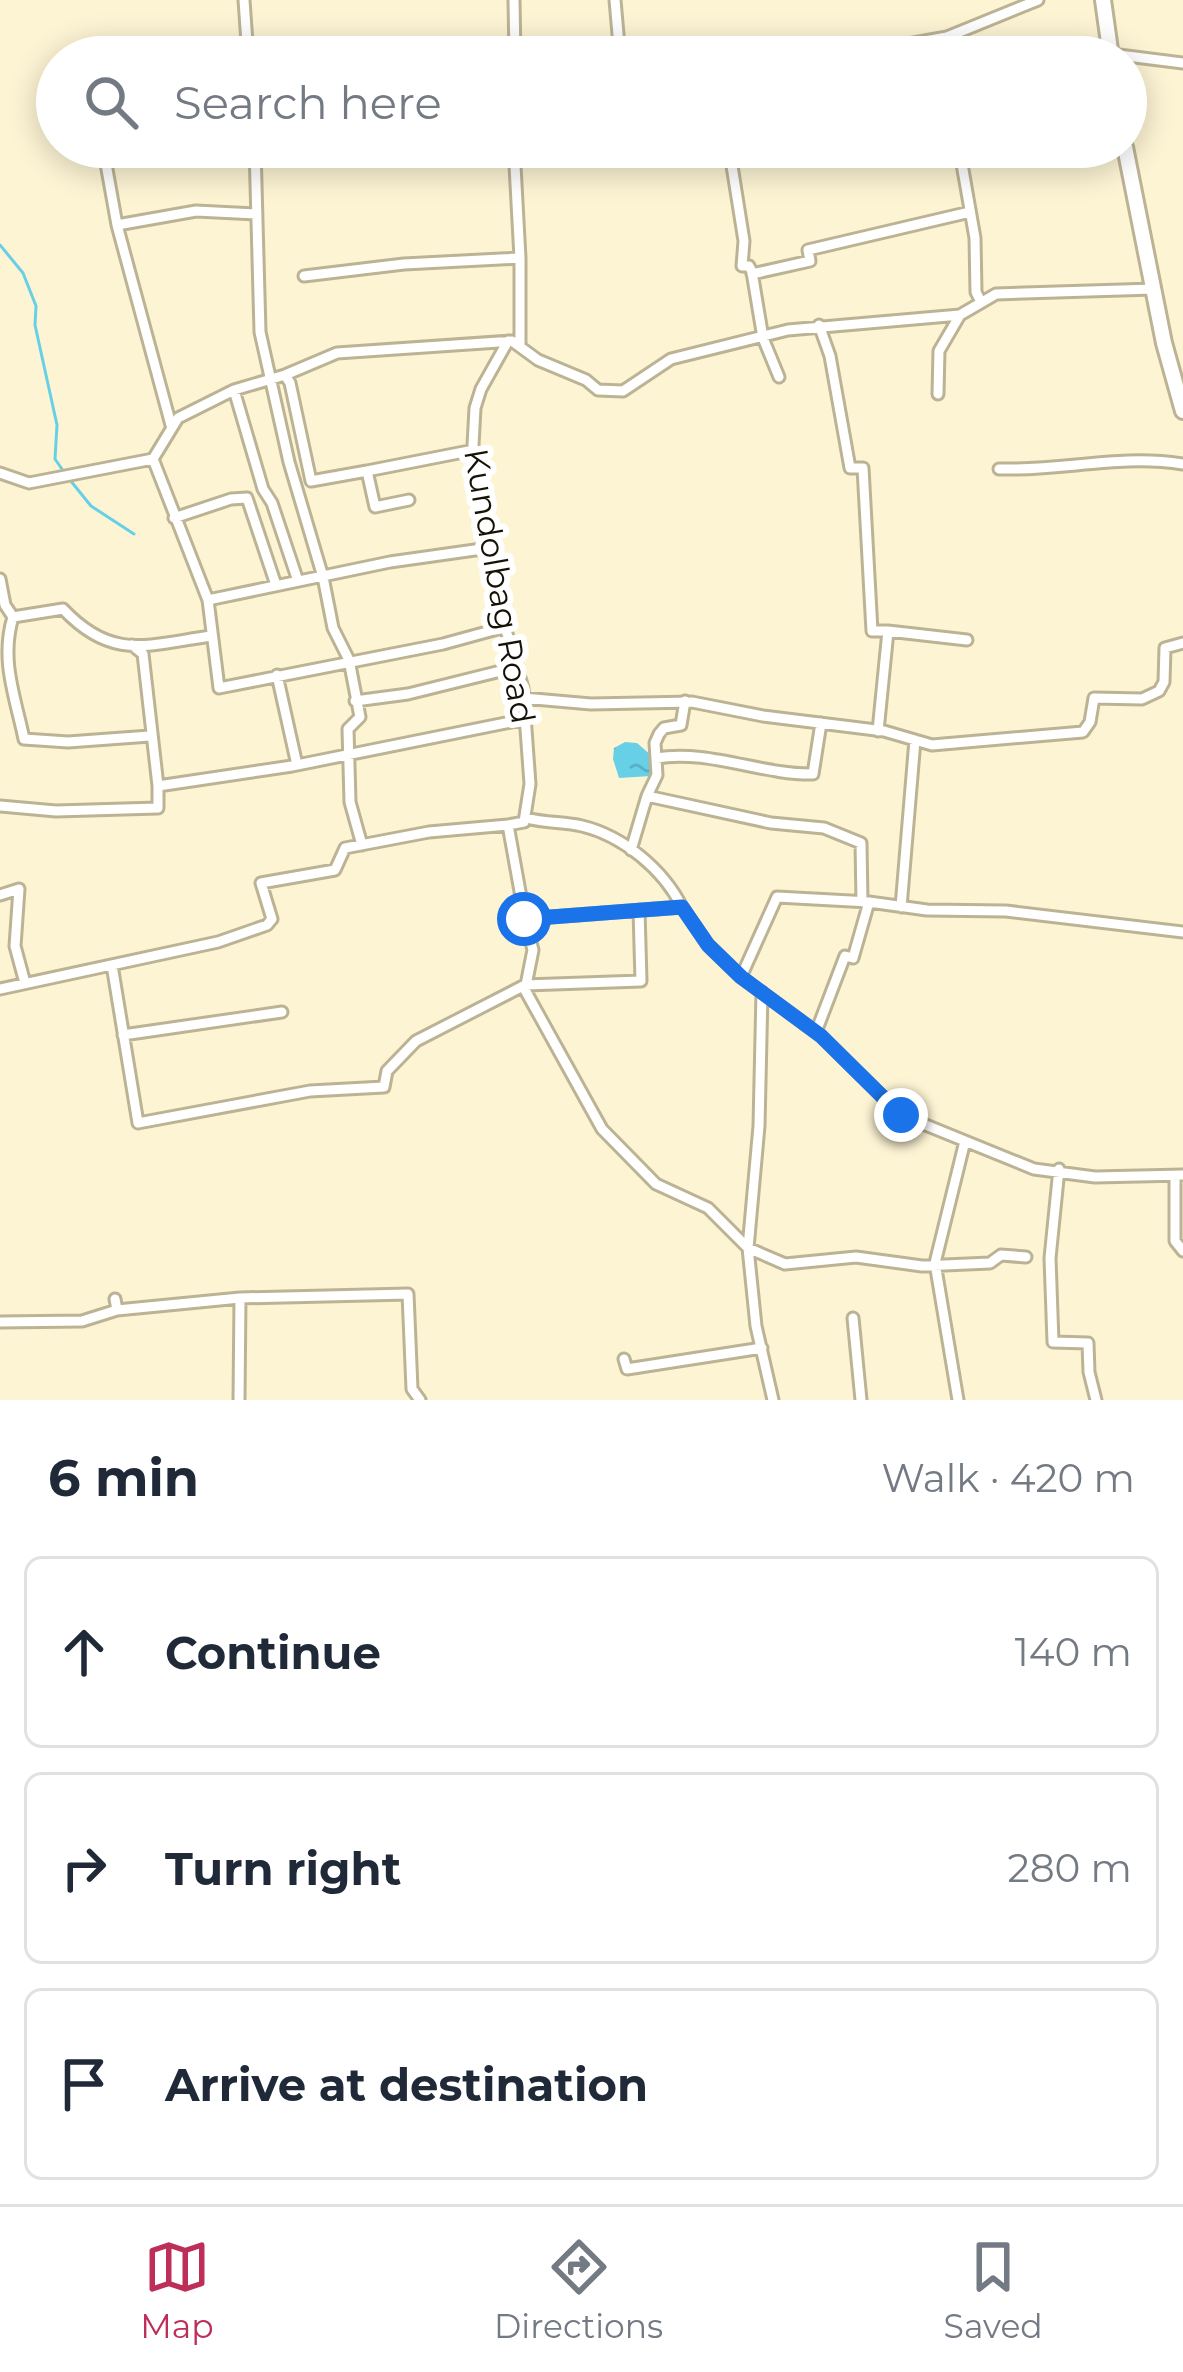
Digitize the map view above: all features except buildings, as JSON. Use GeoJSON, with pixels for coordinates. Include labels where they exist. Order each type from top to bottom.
{"type":"FeatureCollection","features":[{"type":"Feature","properties":{"kind":"highway"},"geometry":{"type":"LineString","coordinates":[[1103,0],[1108,36]]}},
{"type":"Feature","properties":{"kind":"highway"},"geometry":{"type":"LineString","coordinates":[[1129,168],[1181,401]]}},
{"type":"Feature","properties":{"kind":"street"},"geometry":{"type":"LineString","coordinates":[[244,0],[247,36]]}},
{"type":"Feature","properties":{"kind":"street"},"geometry":{"type":"LineString","coordinates":[[514,0],[515,36]]}},
{"type":"Feature","properties":{"kind":"street"},"geometry":{"type":"LineString","coordinates":[[615,0],[618,36]]}},
{"type":"Feature","properties":{"kind":"street"},"geometry":{"type":"LineString","coordinates":[[949,36],[1038,0]]}},
{"type":"Feature","properties":{"kind":"street"},"geometry":{"type":"LineString","coordinates":[[1147,59],[1183,63]]}},
{"type":"Feature","properties":{"kind":"street"},"geometry":{"type":"LineString","coordinates":[[106,168],[116,225],[171,425]]}},
{"type":"Feature","properties":{"kind":"street"},"geometry":{"type":"LineString","coordinates":[[256,168],[260,332],[333,628],[349,660],[360,717],[348,729],[350,802],[362,845]]}},
{"type":"Feature","properties":{"kind":"street"},"geometry":{"type":"LineString","coordinates":[[514,342],[520,258],[515,168]]}},
{"type":"Feature","properties":{"kind":"street"},"geometry":{"type":"LineString","coordinates":[[732,168],[744,241],[742,266],[749,266],[752,274],[764,338],[778,377]]}},
{"type":"Feature","properties":{"kind":"street"},"geometry":{"type":"LineString","coordinates":[[963,168],[981,302]]}},
{"type":"Feature","properties":{"kind":"street"},"geometry":{"type":"LineString","coordinates":[[116,225],[196,211],[257,214]]}},
{"type":"Feature","properties":{"kind":"street"},"geometry":{"type":"LineString","coordinates":[[752,274],[809,261],[808,250],[970,212]]}},
{"type":"Feature","properties":{"kind":"street"},"geometry":{"type":"LineString","coordinates":[[304,276],[404,263],[520,258]]}},
{"type":"Feature","properties":{"kind":"street"},"geometry":{"type":"LineString","coordinates":[[938,394],[939,351],[960,316],[996,294],[1154,289]]}},
{"type":"Feature","properties":{"kind":"street"},"geometry":{"type":"LineString","coordinates":[[506,627],[219,688],[208,600],[153,459],[171,425],[234,390],[337,353],[514,342],[538,360],[598,390],[623,392],[670,359],[819,325],[960,316]]}},
{"type":"Feature","properties":{"kind":"street"},"geometry":{"type":"LineString","coordinates":[[819,325],[830,356],[850,468],[863,468],[872,631],[968,640]]}},
{"type":"Feature","properties":{"kind":"street","name":"Kundolbag Road"},"geometry":{"type":"LineString","coordinates":[[514,342],[475,407],[474,450],[489,548],[524,698],[530,784],[526,818]]}},
{"type":"Feature","properties":{"kind":"street"},"geometry":{"type":"LineString","coordinates":[[286,375],[311,482],[474,450]]}},
{"type":"Feature","properties":{"kind":"street"},"geometry":{"type":"LineString","coordinates":[[234,390],[263,489],[298,581]]}},
{"type":"Feature","properties":{"kind":"street"},"geometry":{"type":"LineString","coordinates":[[999,469],[1065,469],[1139,458],[1183,464]]}},
{"type":"Feature","properties":{"kind":"street"},"geometry":{"type":"LineString","coordinates":[[0,473],[29,483],[153,459]]}},
{"type":"Feature","properties":{"kind":"street"},"geometry":{"type":"LineString","coordinates":[[367,471],[375,507],[409,500]]}},
{"type":"Feature","properties":{"kind":"street"},"geometry":{"type":"LineString","coordinates":[[174,518],[247,498],[276,585]]}},
{"type":"Feature","properties":{"kind":"street"},"geometry":{"type":"LineString","coordinates":[[208,600],[390,562],[489,548]]}},
{"type":"Feature","properties":{"kind":"street"},"geometry":{"type":"LineString","coordinates":[[0,579],[4,604],[14,617]]}},
{"type":"Feature","properties":{"kind":"street"},"geometry":{"type":"LineString","coordinates":[[14,617],[63,609],[99,639],[132,645],[211,637]]}},
{"type":"Feature","properties":{"kind":"street"},"geometry":{"type":"LineString","coordinates":[[14,617],[3,638],[4,652],[7,686],[24,739],[68,742],[150,736]]}},
{"type":"Feature","properties":{"kind":"street"},"geometry":{"type":"LineString","coordinates":[[878,731],[888,632]]}},
{"type":"Feature","properties":{"kind":"street"},"geometry":{"type":"LineString","coordinates":[[524,698],[591,704],[685,701],[940,745],[1083,732],[1094,698],[1142,699],[1160,692],[1165,648],[1183,643]]}},
{"type":"Feature","properties":{"kind":"street"},"geometry":{"type":"LineString","coordinates":[[0,806],[56,811],[158,808],[143,654],[132,645]]}},
{"type":"Feature","properties":{"kind":"street"},"geometry":{"type":"LineString","coordinates":[[355,701],[409,694],[518,667]]}},
{"type":"Feature","properties":{"kind":"street"},"geometry":{"type":"LineString","coordinates":[[277,674],[297,765]]}},
{"type":"Feature","properties":{"kind":"street"},"geometry":{"type":"LineString","coordinates":[[631,850],[657,775],[659,734],[664,728],[681,725],[685,701]]}},
{"type":"Feature","properties":{"kind":"street"},"geometry":{"type":"LineString","coordinates":[[158,786],[297,765],[526,719]]}},
{"type":"Feature","properties":{"kind":"street"},"geometry":{"type":"LineString","coordinates":[[656,758],[695,756],[778,772],[813,773],[821,723]]}},
{"type":"Feature","properties":{"kind":"street"},"geometry":{"type":"LineString","coordinates":[[902,907],[915,740]]}},
{"type":"Feature","properties":{"kind":"street"},"geometry":{"type":"LineString","coordinates":[[646,796],[771,824],[824,828],[861,843],[866,902],[853,958],[845,956],[816,1032]]}},
{"type":"Feature","properties":{"kind":"street"},"geometry":{"type":"LineString","coordinates":[[0,989],[187,949],[267,925],[272,919],[260,883],[335,869],[345,848],[429,832],[508,825],[526,818],[557,826],[576,824],[631,850],[672,887],[708,945],[741,977],[816,1032],[901,1115],[1034,1168],[1095,1177],[1179,1176],[1175,1241],[1183,1251]]}},
{"type":"Feature","properties":{"kind":"street"},"geometry":{"type":"LineString","coordinates":[[508,825],[532,950],[524,985],[602,1130],[656,1184],[708,1208],[748,1248],[785,1264],[856,1257],[935,1265],[995,1262],[1001,1255],[1026,1257]]}},
{"type":"Feature","properties":{"kind":"street"},"geometry":{"type":"LineString","coordinates":[[0,895],[19,889],[15,946],[26,983]]}},
{"type":"Feature","properties":{"kind":"street"},"geometry":{"type":"LineString","coordinates":[[741,977],[777,897],[1006,911],[1183,932]]}},
{"type":"Feature","properties":{"kind":"street"},"geometry":{"type":"LineString","coordinates":[[524,919],[682,907]]}},
{"type":"Feature","properties":{"kind":"street"},"geometry":{"type":"LineString","coordinates":[[112,965],[138,1124],[310,1091],[384,1087],[387,1071],[416,1041],[524,985],[641,981],[639,910]]}},
{"type":"Feature","properties":{"kind":"street"},"geometry":{"type":"LineString","coordinates":[[763,992],[759,1126],[748,1248],[773,1400]]}},
{"type":"Feature","properties":{"kind":"street"},"geometry":{"type":"LineString","coordinates":[[123,1035],[281,1012]]}},
{"type":"Feature","properties":{"kind":"street"},"geometry":{"type":"LineString","coordinates":[[958,1400],[935,1265],[965,1141]]}},
{"type":"Feature","properties":{"kind":"street"},"geometry":{"type":"LineString","coordinates":[[1059,1169],[1050,1258],[1053,1342],[1088,1343],[1096,1400]]}},
{"type":"Feature","properties":{"kind":"street"},"geometry":{"type":"LineString","coordinates":[[0,1322],[82,1321],[116,1304],[408,1294],[412,1389],[420,1400]]}},
{"type":"Feature","properties":{"kind":"street"},"geometry":{"type":"LineString","coordinates":[[239,1400],[240,1298]]}},
{"type":"Feature","properties":{"kind":"street"},"geometry":{"type":"LineString","coordinates":[[854,1318],[861,1400]]}},
{"type":"Feature","properties":{"kind":"street"},"geometry":{"type":"LineString","coordinates":[[624,1359],[628,1369],[762,1348]]}},
{"type":"Feature","properties":{"kind":"water"},"geometry":{"type":"Polygon","coordinates":[[[637,743],[652,756],[651,776],[619,778],[614,748],[637,743]]]}},
{"type":"Feature","properties":{"kind":"waterway"},"geometry":{"type":"LineString","coordinates":[[0,245],[23,273],[36,306],[35,325],[57,425],[55,459],[64,472]]}},
{"type":"Feature","properties":{"kind":"waterway"},"geometry":{"type":"LineString","coordinates":[[70,480],[91,506],[134,534]]}},
{"type":"Feature","properties":{"kind":"route"},"geometry":{"type":"LineString","coordinates":[[524,919],[682,907],[708,945],[741,977],[821,1036],[901,1115]]}}]}
